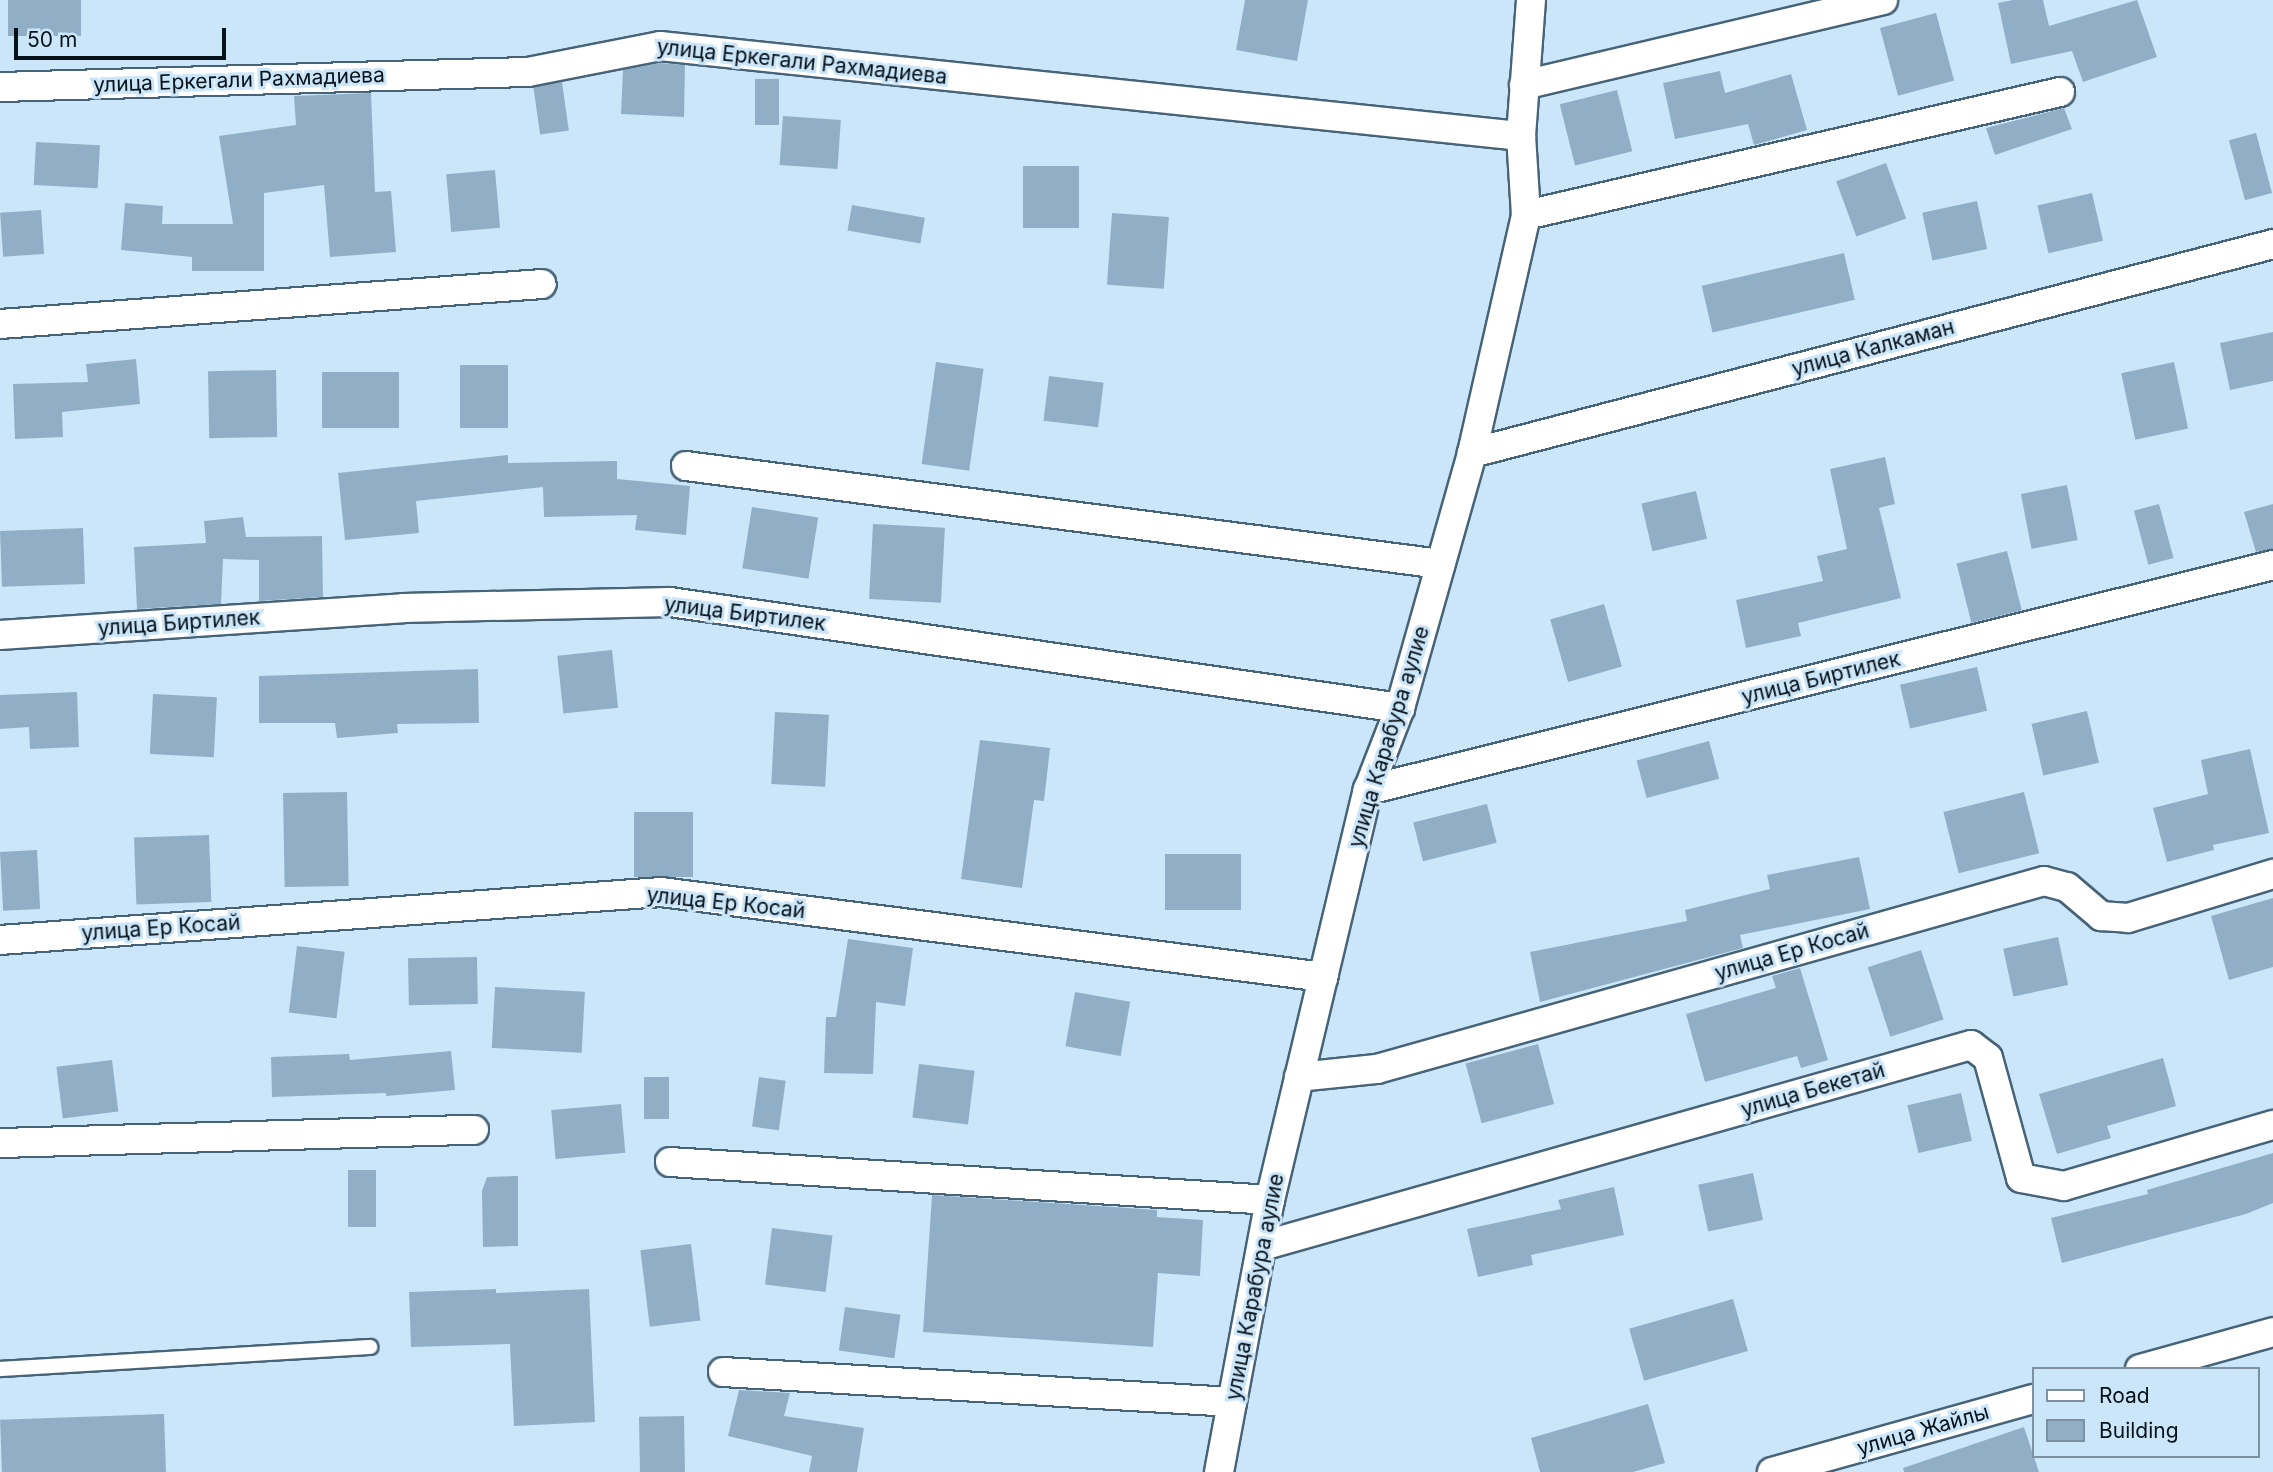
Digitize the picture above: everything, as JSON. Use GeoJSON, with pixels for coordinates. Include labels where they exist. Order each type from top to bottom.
{"type":"FeatureCollection","features":[{"type":"Feature","properties":{"kind":"street","name":"улица Карабура аулие"},"geometry":{"type":"LineString","coordinates":[[1219,1472],[1270,1199],[1368,790],[1400,708],[1472,453],[1526,215],[1521,136],[1531,0]]}},
{"type":"Feature","properties":{"kind":"street"},"geometry":{"type":"LineString","coordinates":[[1524,85],[1883,0]]}},
{"type":"Feature","properties":{"kind":"street","name":"улица Еркегали Рахмадиева"},"geometry":{"type":"LineString","coordinates":[[0,87],[528,72],[660,46],[1521,136]]}},
{"type":"Feature","properties":{"kind":"street"},"geometry":{"type":"LineString","coordinates":[[1526,215],[2060,92]]}},
{"type":"Feature","properties":{"kind":"street","name":"улица Калкаман"},"geometry":{"type":"LineString","coordinates":[[1472,453],[2273,244]]}},
{"type":"Feature","properties":{"kind":"street"},"geometry":{"type":"LineString","coordinates":[[0,324],[542,284]]}},
{"type":"Feature","properties":{"kind":"street"},"geometry":{"type":"LineString","coordinates":[[686,466],[1441,564]]}},
{"type":"Feature","properties":{"kind":"street","name":"улица Биртилек"},"geometry":{"type":"LineString","coordinates":[[1368,790],[2273,565]]}},
{"type":"Feature","properties":{"kind":"street","name":"улица Биртилек"},"geometry":{"type":"LineString","coordinates":[[0,635],[403,608],[670,602],[1400,708]]}},
{"type":"Feature","properties":{"kind":"street","name":"улица Ер Косай"},"geometry":{"type":"LineString","coordinates":[[1299,1077],[1377,1069],[2044,881],[2067,887],[2101,916],[2128,918],[2273,874]]}},
{"type":"Feature","properties":{"kind":"street","name":"улица Ер Косай"},"geometry":{"type":"LineString","coordinates":[[0,940],[661,892],[1324,977]]}},
{"type":"Feature","properties":{"kind":"street","name":"улица Бекетай"},"geometry":{"type":"LineString","coordinates":[[1262,1245],[1971,1045],[1988,1058],[2021,1178],[2064,1186],[2273,1125]]}},
{"type":"Feature","properties":{"kind":"street"},"geometry":{"type":"LineString","coordinates":[[0,1143],[474,1130]]}},
{"type":"Feature","properties":{"kind":"street"},"geometry":{"type":"LineString","coordinates":[[670,1162],[1270,1199]]}},
{"type":"Feature","properties":{"kind":"street"},"geometry":{"type":"LineString","coordinates":[[2147,1367],[2273,1332]]}},
{"type":"Feature","properties":{"kind":"street"},"geometry":{"type":"LineString","coordinates":[[723,1372],[1233,1402]]}},
{"type":"Feature","properties":{"kind":"street","name":"улица Жайлы"},"geometry":{"type":"LineString","coordinates":[[1772,1472],[2032,1399]]}},
{"type":"Feature","properties":{"kind":"lane"},"geometry":{"type":"LineString","coordinates":[[0,1369],[370,1348]]}},
{"type":"Feature","properties":{"kind":"building"},"geometry":{"type":"Polygon","coordinates":[[[8,0],[81,0],[81,36],[8,36],[8,0]]]}},
{"type":"Feature","properties":{"kind":"building"},"geometry":{"type":"Polygon","coordinates":[[[1245,0],[1308,0],[1297,61],[1236,50],[1245,0]]]}},
{"type":"Feature","properties":{"kind":"building"},"geometry":{"type":"Polygon","coordinates":[[[2043,0],[2049,26],[2137,0],[2157,57],[2083,82],[2072,51],[2011,64],[1998,3],[2043,0]]]}},
{"type":"Feature","properties":{"kind":"building"},"geometry":{"type":"Polygon","coordinates":[[[1936,13],[1954,81],[1898,96],[1880,28],[1936,13]]]}},
{"type":"Feature","properties":{"kind":"building"},"geometry":{"type":"Polygon","coordinates":[[[660,63],[685,65],[684,117],[621,114],[623,70],[660,63]]]}},
{"type":"Feature","properties":{"kind":"building"},"geometry":{"type":"Polygon","coordinates":[[[1720,71],[1725,93],[1791,74],[1807,130],[1754,145],[1748,124],[1675,139],[1663,83],[1720,71]]]}},
{"type":"Feature","properties":{"kind":"building"},"geometry":{"type":"Polygon","coordinates":[[[755,79],[779,79],[779,125],[755,125],[755,79]]]}},
{"type":"Feature","properties":{"kind":"building"},"geometry":{"type":"Polygon","coordinates":[[[562,82],[569,131],[540,135],[533,86],[562,82]]]}},
{"type":"Feature","properties":{"kind":"building"},"geometry":{"type":"Polygon","coordinates":[[[1617,90],[1632,151],[1575,165],[1560,104],[1617,90]]]}},
{"type":"Feature","properties":{"kind":"building"},"geometry":{"type":"Polygon","coordinates":[[[371,93],[375,192],[391,191],[396,252],[330,257],[324,185],[264,193],[264,271],[192,271],[192,257],[121,250],[125,203],[163,206],[162,224],[233,224],[219,136],[296,125],[294,96],[371,93]]]}},
{"type":"Feature","properties":{"kind":"building"},"geometry":{"type":"Polygon","coordinates":[[[2064,108],[2072,129],[1995,155],[1986,128],[2064,108]]]}},
{"type":"Feature","properties":{"kind":"building"},"geometry":{"type":"Polygon","coordinates":[[[783,116],[841,120],[837,169],[780,165],[783,116]]]}},
{"type":"Feature","properties":{"kind":"building"},"geometry":{"type":"Polygon","coordinates":[[[2256,133],[2272,193],[2245,200],[2229,140],[2256,133]]]}},
{"type":"Feature","properties":{"kind":"building"},"geometry":{"type":"Polygon","coordinates":[[[36,142],[100,145],[98,188],[34,185],[36,142]]]}},
{"type":"Feature","properties":{"kind":"building"},"geometry":{"type":"Polygon","coordinates":[[[1886,163],[1906,218],[1856,237],[1836,181],[1886,163]]]}},
{"type":"Feature","properties":{"kind":"building"},"geometry":{"type":"Polygon","coordinates":[[[1023,166],[1079,166],[1079,228],[1023,228],[1023,166]]]}},
{"type":"Feature","properties":{"kind":"building"},"geometry":{"type":"Polygon","coordinates":[[[495,170],[500,228],[451,232],[446,174],[495,170]]]}},
{"type":"Feature","properties":{"kind":"building"},"geometry":{"type":"Polygon","coordinates":[[[2092,193],[2103,241],[2048,253],[2037,206],[2092,193]]]}},
{"type":"Feature","properties":{"kind":"building"},"geometry":{"type":"Polygon","coordinates":[[[1977,201],[1987,249],[1932,261],[1922,213],[1977,201]]]}},
{"type":"Feature","properties":{"kind":"building"},"geometry":{"type":"Polygon","coordinates":[[[852,205],[925,218],[920,243],[847,231],[852,205]]]}},
{"type":"Feature","properties":{"kind":"building"},"geometry":{"type":"Polygon","coordinates":[[[41,210],[44,254],[3,257],[0,213],[41,210]]]}},
{"type":"Feature","properties":{"kind":"building"},"geometry":{"type":"Polygon","coordinates":[[[1112,213],[1169,217],[1164,289],[1107,285],[1112,213]]]}},
{"type":"Feature","properties":{"kind":"building"},"geometry":{"type":"Polygon","coordinates":[[[1844,253],[1855,300],[1713,333],[1702,286],[1844,253]]]}},
{"type":"Feature","properties":{"kind":"building"},"geometry":{"type":"Polygon","coordinates":[[[2273,332],[2273,381],[2230,390],[2220,343],[2273,332]]]}},
{"type":"Feature","properties":{"kind":"building"},"geometry":{"type":"Polygon","coordinates":[[[136,359],[140,404],[62,412],[63,437],[15,439],[13,384],[88,382],[86,364],[136,359]]]}},
{"type":"Feature","properties":{"kind":"building"},"geometry":{"type":"Polygon","coordinates":[[[936,362],[984,369],[969,471],[922,464],[936,362]]]}},
{"type":"Feature","properties":{"kind":"building"},"geometry":{"type":"Polygon","coordinates":[[[2174,362],[2188,429],[2135,440],[2121,373],[2174,362]]]}},
{"type":"Feature","properties":{"kind":"building"},"geometry":{"type":"Polygon","coordinates":[[[460,365],[508,365],[508,428],[460,428],[460,365]]]}},
{"type":"Feature","properties":{"kind":"building"},"geometry":{"type":"Polygon","coordinates":[[[276,370],[277,437],[209,438],[208,371],[276,370]]]}},
{"type":"Feature","properties":{"kind":"building"},"geometry":{"type":"Polygon","coordinates":[[[322,372],[399,372],[399,428],[322,428],[322,372]]]}},
{"type":"Feature","properties":{"kind":"building"},"geometry":{"type":"Polygon","coordinates":[[[1049,376],[1104,383],[1098,427],[1044,421],[1049,376]]]}},
{"type":"Feature","properties":{"kind":"building"},"geometry":{"type":"Polygon","coordinates":[[[508,455],[508,463],[617,461],[617,479],[690,486],[686,535],[635,530],[637,515],[544,517],[543,487],[416,501],[419,533],[345,540],[338,473],[508,455]]]}},
{"type":"Feature","properties":{"kind":"building"},"geometry":{"type":"Polygon","coordinates":[[[1885,457],[1895,504],[1879,508],[1901,598],[1798,623],[1801,636],[1746,648],[1736,600],[1823,581],[1817,556],[1847,549],[1830,469],[1885,457]]]}},
{"type":"Feature","properties":{"kind":"building"},"geometry":{"type":"Polygon","coordinates":[[[2067,485],[2078,540],[2032,549],[2021,494],[2067,485]]]}},
{"type":"Feature","properties":{"kind":"building"},"geometry":{"type":"Polygon","coordinates":[[[1696,491],[1707,539],[1652,551],[1641,504],[1696,491]]]}},
{"type":"Feature","properties":{"kind":"building"},"geometry":{"type":"Polygon","coordinates":[[[2159,504],[2173,558],[2148,565],[2134,511],[2159,504]]]}},
{"type":"Feature","properties":{"kind":"building"},"geometry":{"type":"Polygon","coordinates":[[[2273,504],[2273,549],[2256,552],[2244,512],[2273,504]]]}},
{"type":"Feature","properties":{"kind":"building"},"geometry":{"type":"Polygon","coordinates":[[[752,507],[818,517],[808,579],[742,568],[752,507]]]}},
{"type":"Feature","properties":{"kind":"building"},"geometry":{"type":"Polygon","coordinates":[[[243,517],[246,537],[322,536],[323,597],[259,601],[259,560],[223,559],[221,604],[137,609],[134,547],[206,543],[204,521],[243,517]]]}},
{"type":"Feature","properties":{"kind":"building"},"geometry":{"type":"Polygon","coordinates":[[[873,524],[945,528],[941,603],[869,599],[873,524]]]}},
{"type":"Feature","properties":{"kind":"building"},"geometry":{"type":"Polygon","coordinates":[[[83,528],[85,584],[2,587],[0,531],[83,528]]]}},
{"type":"Feature","properties":{"kind":"building"},"geometry":{"type":"Polygon","coordinates":[[[2007,551],[2022,610],[1971,623],[1957,564],[2007,551]]]}},
{"type":"Feature","properties":{"kind":"building"},"geometry":{"type":"Polygon","coordinates":[[[1604,604],[1622,666],[1568,682],[1550,619],[1604,604]]]}},
{"type":"Feature","properties":{"kind":"building"},"geometry":{"type":"Polygon","coordinates":[[[612,650],[618,708],[563,713],[557,656],[612,650]]]}},
{"type":"Feature","properties":{"kind":"building"},"geometry":{"type":"Polygon","coordinates":[[[1977,667],[1987,711],[1910,729],[1900,685],[1977,667]]]}},
{"type":"Feature","properties":{"kind":"building"},"geometry":{"type":"Polygon","coordinates":[[[478,669],[479,723],[397,724],[398,733],[337,738],[335,723],[259,723],[259,676],[478,669]]]}},
{"type":"Feature","properties":{"kind":"building"},"geometry":{"type":"Polygon","coordinates":[[[77,692],[79,747],[30,749],[29,727],[0,729],[0,695],[77,692]]]}},
{"type":"Feature","properties":{"kind":"building"},"geometry":{"type":"Polygon","coordinates":[[[153,694],[217,697],[214,757],[150,754],[153,694]]]}},
{"type":"Feature","properties":{"kind":"building"},"geometry":{"type":"Polygon","coordinates":[[[2087,711],[2099,763],[2043,775],[2031,724],[2087,711]]]}},
{"type":"Feature","properties":{"kind":"building"},"geometry":{"type":"Polygon","coordinates":[[[775,712],[829,715],[825,787],[771,784],[775,712]]]}},
{"type":"Feature","properties":{"kind":"building"},"geometry":{"type":"Polygon","coordinates":[[[980,740],[1050,748],[1044,801],[1034,800],[1022,888],[961,879],[980,740]]]}},
{"type":"Feature","properties":{"kind":"building"},"geometry":{"type":"Polygon","coordinates":[[[1709,741],[1719,779],[1647,798],[1637,760],[1709,741]]]}},
{"type":"Feature","properties":{"kind":"building"},"geometry":{"type":"Polygon","coordinates":[[[2250,749],[2269,833],[2213,845],[2214,850],[2167,862],[2153,808],[2208,794],[2201,760],[2250,749]]]}},
{"type":"Feature","properties":{"kind":"building"},"geometry":{"type":"Polygon","coordinates":[[[347,792],[349,886],[285,887],[283,793],[347,792]]]}},
{"type":"Feature","properties":{"kind":"building"},"geometry":{"type":"Polygon","coordinates":[[[2024,792],[2039,853],[1959,873],[1943,812],[2024,792]]]}},
{"type":"Feature","properties":{"kind":"building"},"geometry":{"type":"Polygon","coordinates":[[[1487,804],[1497,843],[1423,861],[1413,822],[1487,804]]]}},
{"type":"Feature","properties":{"kind":"building"},"geometry":{"type":"Polygon","coordinates":[[[634,812],[693,812],[693,877],[634,877],[634,812]]]}},
{"type":"Feature","properties":{"kind":"building"},"geometry":{"type":"Polygon","coordinates":[[[209,835],[211,902],[136,905],[134,838],[209,835]]]}},
{"type":"Feature","properties":{"kind":"building"},"geometry":{"type":"Polygon","coordinates":[[[37,850],[40,909],[3,911],[0,852],[37,850]]]}},
{"type":"Feature","properties":{"kind":"building"},"geometry":{"type":"Polygon","coordinates":[[[1165,854],[1241,854],[1241,910],[1165,910],[1165,854]]]}},
{"type":"Feature","properties":{"kind":"building"},"geometry":{"type":"Polygon","coordinates":[[[1859,857],[1870,909],[1740,935],[1743,948],[1540,1002],[1530,952],[1687,921],[1685,910],[1770,889],[1767,875],[1859,857]]]}},
{"type":"Feature","properties":{"kind":"building"},"geometry":{"type":"Polygon","coordinates":[[[2273,898],[2273,967],[2229,980],[2211,916],[2273,898]]]}},
{"type":"Feature","properties":{"kind":"building"},"geometry":{"type":"Polygon","coordinates":[[[2058,937],[2068,985],[2013,997],[2003,949],[2058,937]]]}},
{"type":"Feature","properties":{"kind":"building"},"geometry":{"type":"Polygon","coordinates":[[[848,939],[913,948],[905,1006],[876,1002],[873,1074],[824,1073],[826,1017],[836,1017],[848,939]]]}},
{"type":"Feature","properties":{"kind":"building"},"geometry":{"type":"Polygon","coordinates":[[[297,946],[345,952],[336,1018],[289,1013],[297,946]]]}},
{"type":"Feature","properties":{"kind":"building"},"geometry":{"type":"Polygon","coordinates":[[[1921,950],[1944,1019],[1890,1037],[1868,967],[1921,950]]]}},
{"type":"Feature","properties":{"kind":"building"},"geometry":{"type":"Polygon","coordinates":[[[477,957],[478,1004],[409,1005],[408,958],[477,957]]]}},
{"type":"Feature","properties":{"kind":"building"},"geometry":{"type":"Polygon","coordinates":[[[1800,968],[1828,1060],[1801,1068],[1797,1056],[1705,1082],[1686,1014],[1776,988],[1772,976],[1800,968]]]}},
{"type":"Feature","properties":{"kind":"building"},"geometry":{"type":"Polygon","coordinates":[[[495,987],[585,992],[582,1053],[492,1048],[495,987]]]}},
{"type":"Feature","properties":{"kind":"building"},"geometry":{"type":"Polygon","coordinates":[[[1075,992],[1130,1002],[1121,1056],[1065,1046],[1075,992]]]}},
{"type":"Feature","properties":{"kind":"building"},"geometry":{"type":"Polygon","coordinates":[[[1538,1044],[1554,1104],[1482,1123],[1466,1063],[1538,1044]]]}},
{"type":"Feature","properties":{"kind":"building"},"geometry":{"type":"Polygon","coordinates":[[[451,1051],[455,1090],[386,1096],[386,1093],[272,1097],[271,1057],[349,1054],[350,1060],[451,1051]]]}},
{"type":"Feature","properties":{"kind":"building"},"geometry":{"type":"Polygon","coordinates":[[[2163,1058],[2176,1106],[2107,1126],[2111,1138],[2057,1154],[2039,1094],[2163,1058]]]}},
{"type":"Feature","properties":{"kind":"building"},"geometry":{"type":"Polygon","coordinates":[[[112,1060],[118,1112],[63,1118],[56,1067],[112,1060]]]}},
{"type":"Feature","properties":{"kind":"building"},"geometry":{"type":"Polygon","coordinates":[[[919,1064],[975,1071],[968,1124],[912,1118],[919,1064]]]}},
{"type":"Feature","properties":{"kind":"building"},"geometry":{"type":"Polygon","coordinates":[[[644,1077],[669,1077],[669,1119],[644,1119],[644,1077]]]}},
{"type":"Feature","properties":{"kind":"building"},"geometry":{"type":"Polygon","coordinates":[[[759,1077],[786,1081],[779,1130],[752,1127],[759,1077]]]}},
{"type":"Feature","properties":{"kind":"building"},"geometry":{"type":"Polygon","coordinates":[[[1961,1093],[1972,1141],[1918,1153],[1907,1105],[1961,1093]]]}},
{"type":"Feature","properties":{"kind":"building"},"geometry":{"type":"Polygon","coordinates":[[[621,1104],[625,1153],[556,1159],[551,1110],[621,1104]]]}},
{"type":"Feature","properties":{"kind":"building"},"geometry":{"type":"Polygon","coordinates":[[[2273,1153],[2273,1203],[2246,1214],[2062,1263],[2051,1218],[2148,1194],[2147,1190],[2273,1153]]]}},
{"type":"Feature","properties":{"kind":"building"},"geometry":{"type":"Polygon","coordinates":[[[348,1170],[376,1170],[376,1227],[348,1227],[348,1170]]]}},
{"type":"Feature","properties":{"kind":"building"},"geometry":{"type":"Polygon","coordinates":[[[1753,1173],[1763,1220],[1708,1232],[1698,1185],[1753,1173]]]}},
{"type":"Feature","properties":{"kind":"building"},"geometry":{"type":"Polygon","coordinates":[[[518,1176],[518,1246],[483,1247],[482,1191],[487,1177],[518,1176]]]}},
{"type":"Feature","properties":{"kind":"building"},"geometry":{"type":"Polygon","coordinates":[[[1614,1187],[1624,1235],[1531,1255],[1533,1265],[1478,1277],[1467,1229],[1561,1209],[1558,1200],[1614,1187]]]}},
{"type":"Feature","properties":{"kind":"building"},"geometry":{"type":"Polygon","coordinates":[[[932,1195],[1157,1210],[1157,1217],[1203,1220],[1200,1276],[1158,1273],[1153,1347],[923,1332],[932,1195]]]}},
{"type":"Feature","properties":{"kind":"building"},"geometry":{"type":"Polygon","coordinates":[[[772,1228],[833,1235],[826,1292],[765,1285],[772,1228]]]}},
{"type":"Feature","properties":{"kind":"building"},"geometry":{"type":"Polygon","coordinates":[[[691,1244],[700,1320],[650,1327],[640,1250],[691,1244]]]}},
{"type":"Feature","properties":{"kind":"building"},"geometry":{"type":"Polygon","coordinates":[[[496,1289],[496,1293],[589,1289],[595,1422],[514,1426],[510,1344],[411,1347],[409,1292],[496,1289]]]}},
{"type":"Feature","properties":{"kind":"building"},"geometry":{"type":"Polygon","coordinates":[[[1733,1299],[1748,1351],[1644,1381],[1629,1329],[1733,1299]]]}},
{"type":"Feature","properties":{"kind":"building"},"geometry":{"type":"Polygon","coordinates":[[[845,1307],[900,1315],[894,1358],[839,1351],[845,1307]]]}},
{"type":"Feature","properties":{"kind":"building"},"geometry":{"type":"Polygon","coordinates":[[[739,1390],[790,1393],[784,1416],[864,1428],[857,1472],[809,1472],[812,1456],[728,1436],[739,1390]]]}},
{"type":"Feature","properties":{"kind":"building"},"geometry":{"type":"Polygon","coordinates":[[[1648,1404],[1665,1463],[1633,1472],[1540,1472],[1531,1438],[1648,1404]]]}},
{"type":"Feature","properties":{"kind":"building"},"geometry":{"type":"Polygon","coordinates":[[[164,1414],[166,1472],[2,1472],[0,1420],[164,1414]]]}},
{"type":"Feature","properties":{"kind":"building"},"geometry":{"type":"Polygon","coordinates":[[[684,1416],[685,1472],[640,1472],[639,1417],[684,1416]]]}},
{"type":"Feature","properties":{"kind":"building"},"geometry":{"type":"Polygon","coordinates":[[[2024,1427],[2032,1458],[2039,1472],[1904,1472],[1903,1468],[2024,1427]]]}}]}
